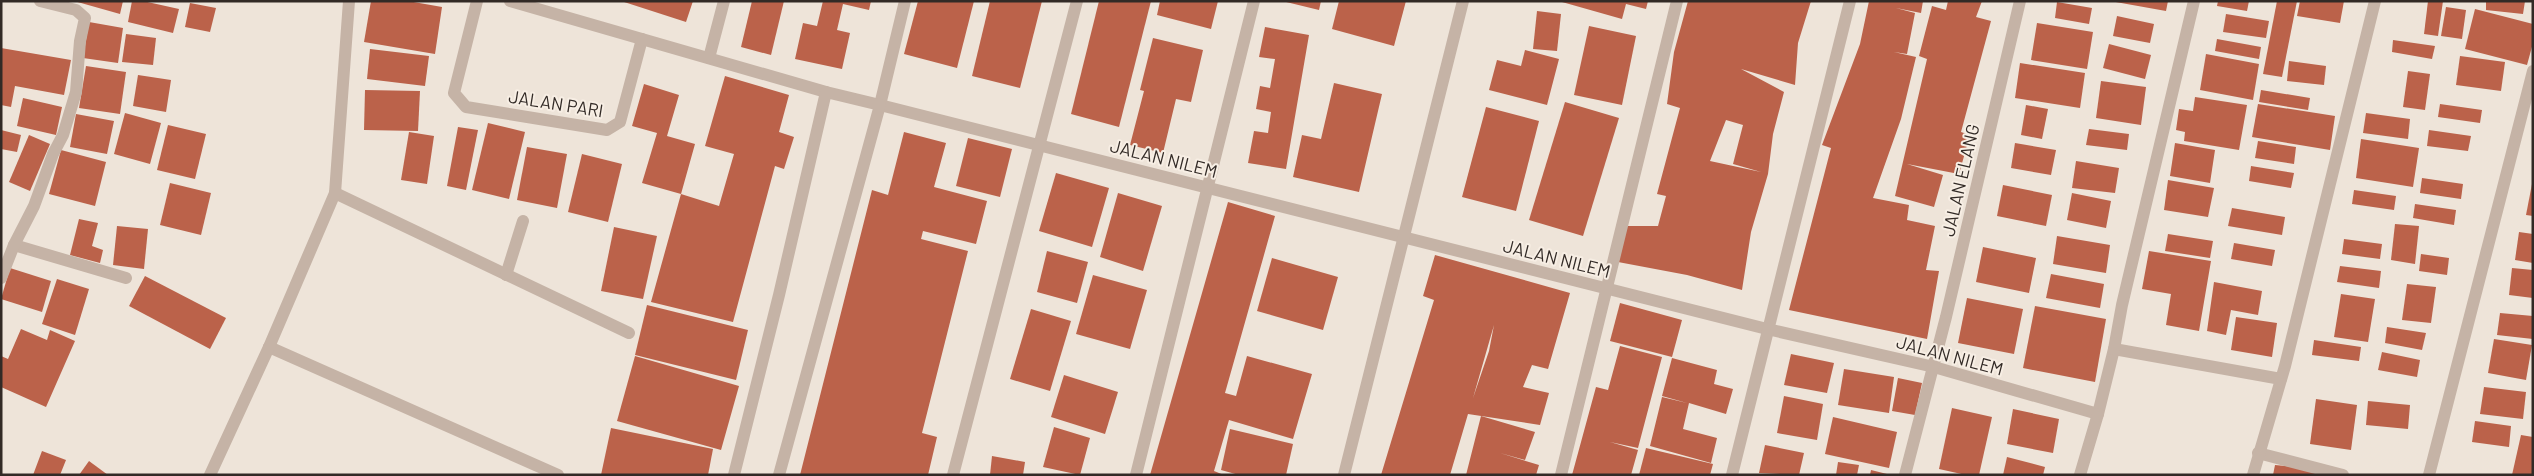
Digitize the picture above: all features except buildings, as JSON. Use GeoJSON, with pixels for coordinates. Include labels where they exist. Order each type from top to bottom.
{"type":"FeatureCollection","features":[{"type":"Feature","properties":{"kind":"street"},"geometry":{"type":"LineString","coordinates":[[1,278],[63,136],[76,92],[80,41],[85,18],[76,10],[40,1]]}},
{"type":"Feature","properties":{"kind":"street"},"geometry":{"type":"LineString","coordinates":[[210,475],[269,348],[334,193],[348,1]]}},
{"type":"Feature","properties":{"kind":"street","name":"JALAN PARI"},"geometry":{"type":"LineString","coordinates":[[477,1],[474,2],[454,92],[466,107],[607,130],[620,122],[642,39]]}},
{"type":"Feature","properties":{"kind":"street"},"geometry":{"type":"LineString","coordinates":[[510,1],[642,39]]}},
{"type":"Feature","properties":{"kind":"street"},"geometry":{"type":"LineString","coordinates":[[710,58],[724,1]]}},
{"type":"Feature","properties":{"kind":"street"},"geometry":{"type":"LineString","coordinates":[[780,475],[880,105],[905,1]]}},
{"type":"Feature","properties":{"kind":"street"},"geometry":{"type":"LineString","coordinates":[[953,475],[1077,1]]}},
{"type":"Feature","properties":{"kind":"street"},"geometry":{"type":"LineString","coordinates":[[1136,475],[1209,188],[1254,1]]}},
{"type":"Feature","properties":{"kind":"street"},"geometry":{"type":"LineString","coordinates":[[1344,475],[1463,1]]}},
{"type":"Feature","properties":{"kind":"street"},"geometry":{"type":"LineString","coordinates":[[1561,475],[1677,1]]}},
{"type":"Feature","properties":{"kind":"street"},"geometry":{"type":"LineString","coordinates":[[1732,475],[1850,1]]}},
{"type":"Feature","properties":{"kind":"street","name":"JALAN ELANG"},"geometry":{"type":"LineString","coordinates":[[1905,475],[1934,367],[2020,1]]}},
{"type":"Feature","properties":{"kind":"street"},"geometry":{"type":"LineString","coordinates":[[2080,475],[2114,349],[2122,305],[2194,1]]}},
{"type":"Feature","properties":{"kind":"street"},"geometry":{"type":"LineString","coordinates":[[2253,475],[2281,379],[2375,1]]}},
{"type":"Feature","properties":{"kind":"street","name":"JALAN NILEM"},"geometry":{"type":"LineString","coordinates":[[642,39],[826,92],[1767,329],[1934,367],[2098,414]]}},
{"type":"Feature","properties":{"kind":"street"},"geometry":{"type":"LineString","coordinates":[[2429,475],[2533,71]]}},
{"type":"Feature","properties":{"kind":"street"},"geometry":{"type":"LineString","coordinates":[[734,475],[779,295],[826,92]]}},
{"type":"Feature","properties":{"kind":"street"},"geometry":{"type":"LineString","coordinates":[[334,193],[629,333]]}},
{"type":"Feature","properties":{"kind":"street"},"geometry":{"type":"LineString","coordinates":[[506,275],[523,221]]}},
{"type":"Feature","properties":{"kind":"street"},"geometry":{"type":"LineString","coordinates":[[14,245],[126,278]]}},
{"type":"Feature","properties":{"kind":"street"},"geometry":{"type":"LineString","coordinates":[[269,348],[558,475]]}},
{"type":"Feature","properties":{"kind":"street"},"geometry":{"type":"LineString","coordinates":[[2114,349],[2281,379]]}},
{"type":"Feature","properties":{"kind":"street"},"geometry":{"type":"LineString","coordinates":[[2258,453],[2343,475]]}}]}
